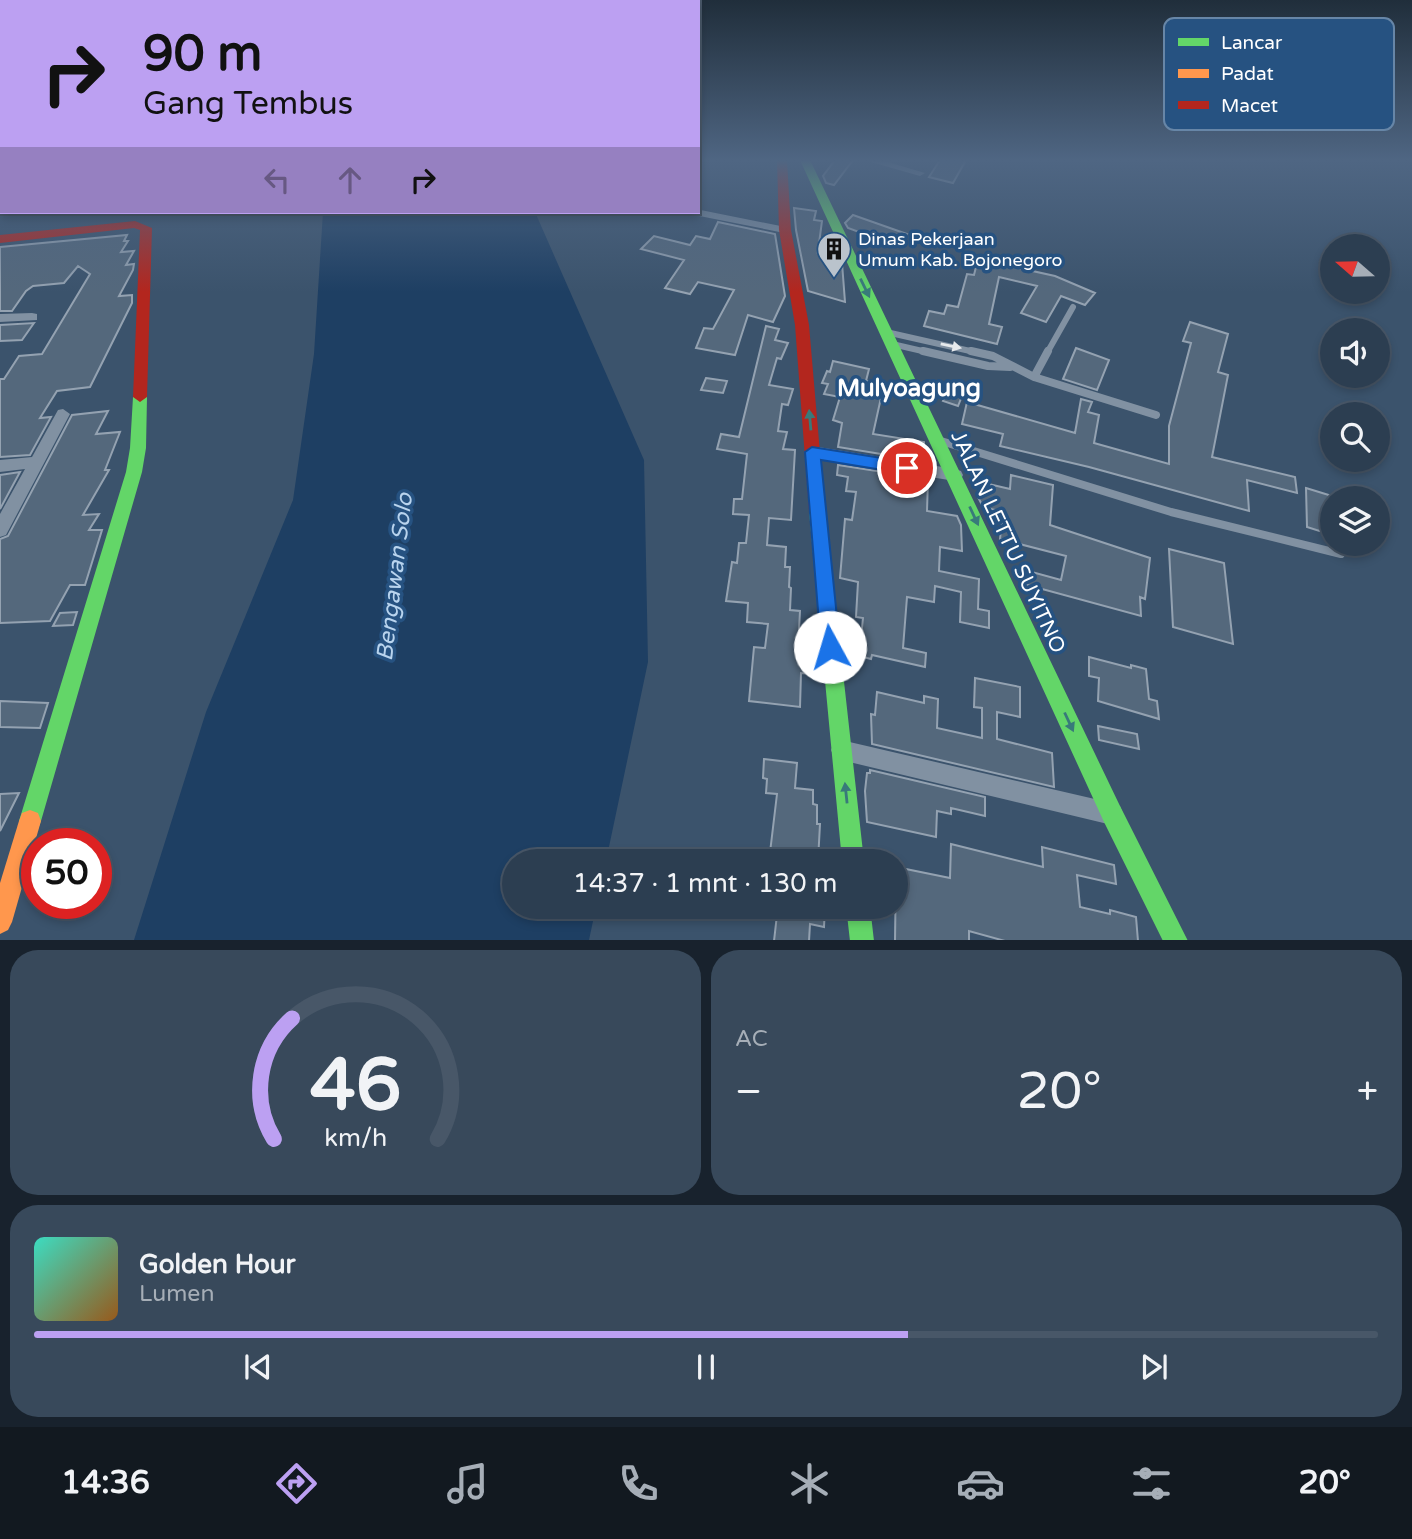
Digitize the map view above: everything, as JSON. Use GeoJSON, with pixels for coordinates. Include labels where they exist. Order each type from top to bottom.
{"type":"FeatureCollection","features":[{"type":"Feature","properties":{"kind":"main road"},"geometry":{"type":"LineString","coordinates":[[785,204],[785,230],[802,325],[852,849]]}},
{"type":"Feature","properties":{"kind":"main road","name":"JALAN LETTU SUYITNO"},"geometry":{"type":"LineString","coordinates":[[825,204],[955,475],[1112,814],[1176,940]]}},
{"type":"Feature","properties":{"kind":"main road"},"geometry":{"type":"LineString","coordinates":[[0,239],[135,225],[146,228],[138,448],[134,472],[28,828]]}},
{"type":"Feature","properties":{"kind":"main road"},"geometry":{"type":"LineString","coordinates":[[0,922],[21,853]]}},
{"type":"Feature","properties":{"kind":"main road"},"geometry":{"type":"LineString","coordinates":[[860,919],[862,940]]}},
{"type":"Feature","properties":{"kind":"street"},"geometry":{"type":"LineString","coordinates":[[0,318],[32,317]]}},
{"type":"Feature","properties":{"kind":"street"},"geometry":{"type":"LineString","coordinates":[[0,530],[63,414]]}},
{"type":"Feature","properties":{"kind":"street"},"geometry":{"type":"LineString","coordinates":[[812,452],[955,475]]}},
{"type":"Feature","properties":{"kind":"street"},"geometry":{"type":"LineString","coordinates":[[0,466],[37,461]]}},
{"type":"Feature","properties":{"kind":"street"},"geometry":{"type":"LineString","coordinates":[[841,750],[1112,814]]}},
{"type":"Feature","properties":{"kind":"street"},"geometry":{"type":"LineString","coordinates":[[0,847],[21,846]]}},
{"type":"Feature","properties":{"kind":"lane"},"geometry":{"type":"LineString","coordinates":[[700,213],[785,230]]}},
{"type":"Feature","properties":{"kind":"lane"},"geometry":{"type":"LineString","coordinates":[[1034,377],[1073,307]]}},
{"type":"Feature","properties":{"kind":"lane"},"geometry":{"type":"LineString","coordinates":[[889,338],[988,366],[1013,367]]}},
{"type":"Feature","properties":{"kind":"lane"},"geometry":{"type":"LineString","coordinates":[[889,338],[993,355],[1034,377],[1156,415]]}},
{"type":"Feature","properties":{"kind":"lane"},"geometry":{"type":"LineString","coordinates":[[938,440],[1171,512],[1320,549]]}},
{"type":"Feature","properties":{"kind":"water","name":"Bengawan Solo"},"geometry":{"type":"Polygon","coordinates":[[[323,214],[536,214],[644,460],[648,662],[609,849],[502,849],[502,919],[593,919],[589,940],[134,940],[206,712],[293,500],[314,354],[323,214]]]}},
{"type":"Feature","properties":{"kind":"building"},"geometry":{"type":"Polygon","coordinates":[[[794,208],[816,211],[814,220],[822,221],[818,251],[831,238],[833,244],[829,256],[840,258],[842,263],[845,302],[808,291],[794,208]]]}},
{"type":"Feature","properties":{"kind":"building"},"geometry":{"type":"Polygon","coordinates":[[[853,215],[907,234],[897,246],[848,228],[845,223],[853,215]]]}},
{"type":"Feature","properties":{"kind":"building"},"geometry":{"type":"Polygon","coordinates":[[[718,222],[775,234],[785,296],[773,322],[748,315],[735,355],[696,348],[704,328],[713,329],[734,290],[698,282],[690,294],[665,288],[684,260],[641,249],[654,236],[690,245],[696,236],[710,239],[718,222]]]}},
{"type":"Feature","properties":{"kind":"building"},"geometry":{"type":"Polygon","coordinates":[[[127,235],[124,241],[128,241],[121,252],[134,251],[126,265],[134,264],[119,296],[132,295],[132,303],[90,387],[57,391],[40,418],[51,417],[30,455],[0,457],[0,379],[4,379],[19,356],[42,354],[90,274],[78,266],[64,283],[33,286],[26,291],[12,311],[0,311],[0,247],[127,235]]]}},
{"type":"Feature","properties":{"kind":"building"},"geometry":{"type":"Polygon","coordinates":[[[978,259],[1055,276],[1095,293],[1085,305],[1061,296],[1046,322],[1021,313],[1037,286],[999,277],[989,324],[1002,327],[997,344],[924,326],[929,311],[944,314],[947,305],[958,307],[967,274],[974,275],[978,259]]]}},
{"type":"Feature","properties":{"kind":"building"},"geometry":{"type":"Polygon","coordinates":[[[1190,322],[1228,334],[1218,372],[1228,375],[1212,457],[1295,477],[1297,493],[1247,480],[1249,511],[1089,467],[1000,446],[1003,434],[962,424],[967,402],[1075,433],[1081,399],[1092,402],[1088,412],[1099,415],[1094,443],[1169,464],[1169,426],[1191,343],[1183,341],[1190,322]]]}},
{"type":"Feature","properties":{"kind":"building"},"geometry":{"type":"Polygon","coordinates":[[[34,323],[22,340],[0,341],[0,325],[34,323]]]}},
{"type":"Feature","properties":{"kind":"building"},"geometry":{"type":"Polygon","coordinates":[[[766,326],[779,329],[775,340],[788,343],[781,359],[777,358],[769,385],[793,389],[788,405],[782,404],[778,431],[787,432],[783,449],[795,450],[791,520],[769,518],[767,545],[786,547],[785,567],[790,567],[790,610],[800,611],[799,630],[810,631],[810,674],[801,673],[800,707],[749,701],[754,647],[765,648],[768,624],[747,622],[748,603],[726,601],[732,562],[737,563],[739,543],[746,543],[749,515],[733,514],[734,499],[742,499],[747,454],[717,449],[721,434],[739,437],[766,326]]]}},
{"type":"Feature","properties":{"kind":"building"},"geometry":{"type":"Polygon","coordinates":[[[1076,348],[1109,360],[1097,390],[1063,379],[1076,348]]]}},
{"type":"Feature","properties":{"kind":"building"},"geometry":{"type":"Polygon","coordinates":[[[833,361],[869,369],[866,381],[884,384],[873,434],[924,442],[924,461],[838,447],[842,423],[833,420],[840,397],[824,394],[828,384],[822,383],[827,371],[830,372],[833,361]]]}},
{"type":"Feature","properties":{"kind":"building"},"geometry":{"type":"Polygon","coordinates":[[[706,378],[727,381],[723,393],[701,390],[706,378]]]}},
{"type":"Feature","properties":{"kind":"building"},"geometry":{"type":"Polygon","coordinates":[[[950,387],[964,391],[958,406],[943,401],[950,387]]]}},
{"type":"Feature","properties":{"kind":"building"},"geometry":{"type":"Polygon","coordinates":[[[108,411],[96,434],[120,432],[105,470],[109,470],[83,515],[99,514],[89,530],[102,530],[85,585],[70,585],[50,621],[0,623],[0,539],[8,536],[72,415],[108,411]]]}},
{"type":"Feature","properties":{"kind":"building"},"geometry":{"type":"Polygon","coordinates":[[[838,465],[928,479],[927,511],[957,516],[961,525],[962,551],[940,547],[939,571],[979,579],[978,609],[989,611],[989,628],[960,622],[961,592],[935,586],[934,602],[907,597],[903,648],[926,653],[925,667],[872,655],[871,659],[859,656],[863,618],[856,617],[858,582],[840,578],[845,519],[852,520],[856,492],[846,491],[848,477],[837,475],[838,465]]]}},
{"type":"Feature","properties":{"kind":"building"},"geometry":{"type":"Polygon","coordinates":[[[20,472],[0,509],[0,475],[20,472]]]}},
{"type":"Feature","properties":{"kind":"building"},"geometry":{"type":"Polygon","coordinates":[[[1011,475],[1053,485],[1050,525],[1150,558],[1145,599],[1140,597],[1141,616],[1020,583],[1021,569],[1061,580],[1066,556],[1000,539],[1003,512],[983,507],[978,497],[980,482],[1010,489],[1011,475]]]}},
{"type":"Feature","properties":{"kind":"building"},"geometry":{"type":"Polygon","coordinates":[[[1306,488],[1320,492],[1320,531],[1307,527],[1306,488]]]}},
{"type":"Feature","properties":{"kind":"building"},"geometry":{"type":"Polygon","coordinates":[[[1169,549],[1224,563],[1233,644],[1173,627],[1169,549]]]}},
{"type":"Feature","properties":{"kind":"building"},"geometry":{"type":"Polygon","coordinates":[[[77,612],[73,625],[53,626],[60,613],[77,612]]]}},
{"type":"Feature","properties":{"kind":"building"},"geometry":{"type":"Polygon","coordinates":[[[1089,657],[1131,668],[1131,665],[1146,669],[1149,699],[1157,701],[1159,719],[1098,701],[1099,678],[1089,676],[1089,657]]]}},
{"type":"Feature","properties":{"kind":"building"},"geometry":{"type":"Polygon","coordinates":[[[975,678],[1020,687],[1020,717],[997,712],[997,739],[1052,753],[1054,787],[872,744],[871,714],[875,715],[877,692],[924,703],[924,696],[938,699],[937,728],[982,738],[982,708],[974,707],[975,678]]]}},
{"type":"Feature","properties":{"kind":"building"},"geometry":{"type":"Polygon","coordinates":[[[0,701],[48,703],[40,728],[0,727],[0,701]]]}},
{"type":"Feature","properties":{"kind":"building"},"geometry":{"type":"Polygon","coordinates":[[[1098,726],[1137,734],[1139,749],[1099,740],[1098,726]]]}},
{"type":"Feature","properties":{"kind":"building"},"geometry":{"type":"Polygon","coordinates":[[[764,759],[797,763],[795,788],[813,790],[813,804],[817,805],[817,824],[820,824],[819,849],[770,849],[777,794],[766,793],[767,779],[763,778],[764,759]]]}},
{"type":"Feature","properties":{"kind":"building"},"geometry":{"type":"Polygon","coordinates":[[[870,770],[985,797],[985,816],[951,808],[951,814],[937,811],[936,837],[867,822],[865,791],[867,773],[870,773],[870,770]]]}},
{"type":"Feature","properties":{"kind":"building"},"geometry":{"type":"Polygon","coordinates":[[[19,793],[0,831],[0,794],[19,793]]]}},
{"type":"Feature","properties":{"kind":"building"},"geometry":{"type":"Polygon","coordinates":[[[951,844],[1043,867],[1042,847],[1114,865],[1116,884],[1077,875],[1080,907],[1110,914],[1110,910],[1136,917],[1138,940],[1001,940],[969,931],[969,940],[895,940],[895,919],[908,919],[908,869],[950,878],[951,844]]]}},
{"type":"Feature","properties":{"kind":"building"},"geometry":{"type":"Polygon","coordinates":[[[777,919],[824,919],[824,927],[810,924],[809,940],[774,940],[777,919]]]}},
{"type":"Feature","properties":{"kind":"traffic: fast"},"geometry":{"type":"LineString","coordinates":[[826,204],[1112,814],[1175,940]]}},
{"type":"Feature","properties":{"kind":"traffic: fast"},"geometry":{"type":"LineString","coordinates":[[30,821],[134,472],[140,397]]}},
{"type":"Feature","properties":{"kind":"traffic: fast"},"geometry":{"type":"LineString","coordinates":[[817,511],[852,849]]}},
{"type":"Feature","properties":{"kind":"traffic: fast"},"geometry":{"type":"LineString","coordinates":[[859,919],[862,940]]}},
{"type":"Feature","properties":{"kind":"traffic: slow"},"geometry":{"type":"LineString","coordinates":[[0,922],[30,821]]}},
{"type":"Feature","properties":{"kind":"traffic: jam"},"geometry":{"type":"LineString","coordinates":[[784,204],[785,230],[802,325],[817,511]]}},
{"type":"Feature","properties":{"kind":"traffic: jam"},"geometry":{"type":"LineString","coordinates":[[0,239],[135,224],[146,228],[140,397]]}},
{"type":"Feature","properties":{"kind":"place","name":"Dinas Pekerjaan Umum Kab. Bojonegoro"},"geometry":{"type":"Point","coordinates":[834,279]}},
{"type":"Feature","properties":{"kind":"district","name":"Mulyoagung"},"geometry":{"type":"Point","coordinates":[909,388]}},
{"type":"Feature","properties":{"kind":"route"},"geometry":{"type":"LineString","coordinates":[[830,647],[812,452],[907,468]]}}]}
